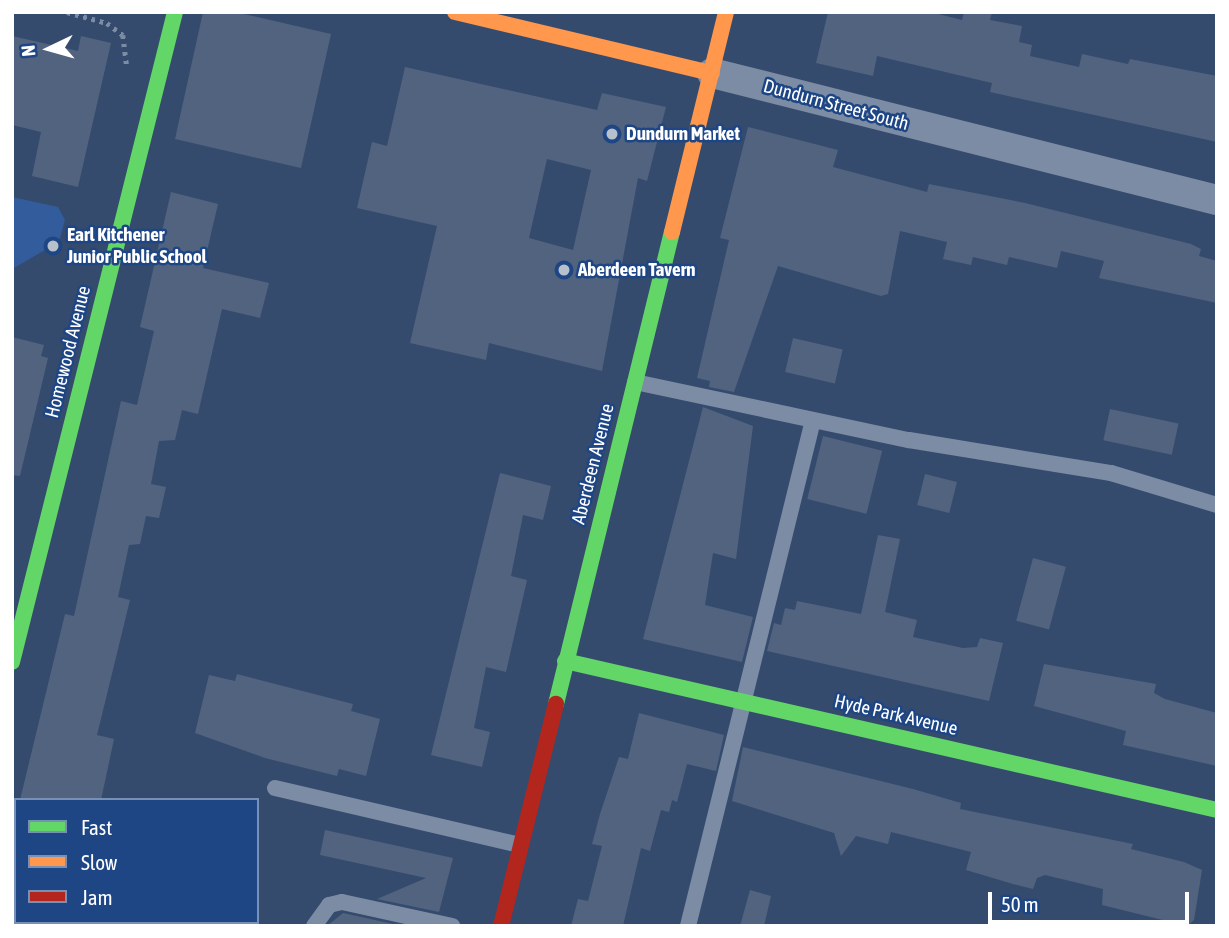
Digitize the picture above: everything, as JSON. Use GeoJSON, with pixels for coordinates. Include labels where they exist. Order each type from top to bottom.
{"type":"FeatureCollection","features":[{"type":"Feature","properties":{"kind":"street","name":"Homewood Avenue"},"geometry":{"type":"LineString","coordinates":[[12,662],[175,12]]}},
{"type":"Feature","properties":{"kind":"street","name":"Dundurn Street South"},"geometry":{"type":"LineString","coordinates":[[455,12],[520,19],[712,73],[1217,200]]}},
{"type":"Feature","properties":{"kind":"street","name":"Aberdeen Avenue"},"geometry":{"type":"LineString","coordinates":[[500,926],[726,12]]}},
{"type":"Feature","properties":{"kind":"street","name":"Hyde Park Avenue"},"geometry":{"type":"LineString","coordinates":[[565,661],[1217,810]]}},
{"type":"Feature","properties":{"kind":"lane"},"geometry":{"type":"LineString","coordinates":[[635,382],[813,420],[1111,473],[1217,505]]}},
{"type":"Feature","properties":{"kind":"lane"},"geometry":{"type":"LineString","coordinates":[[688,926],[813,420]]}},
{"type":"Feature","properties":{"kind":"lane"},"geometry":{"type":"LineString","coordinates":[[275,788],[519,845]]}},
{"type":"Feature","properties":{"kind":"lane"},"geometry":{"type":"LineString","coordinates":[[314,926],[329,905],[342,902],[452,926]]}},
{"type":"Feature","properties":{"kind":"path"},"geometry":{"type":"LineString","coordinates":[[67,12],[107,23],[123,35],[125,63],[138,83],[155,90]]}},
{"type":"Feature","properties":{"kind":"shaded area"},"geometry":{"type":"Polygon","coordinates":[[[12,197],[58,207],[65,220],[59,242],[12,269],[12,197]]]}},
{"type":"Feature","properties":{"kind":"building"},"geometry":{"type":"Polygon","coordinates":[[[203,12],[235,12],[331,34],[301,168],[175,139],[203,12]]]}},
{"type":"Feature","properties":{"kind":"building"},"geometry":{"type":"Polygon","coordinates":[[[828,12],[930,12],[962,20],[964,12],[992,12],[990,20],[1022,26],[1019,42],[1032,45],[1030,56],[1079,67],[1082,54],[1128,64],[1130,59],[1217,76],[1217,142],[990,92],[992,83],[877,56],[873,76],[816,63],[828,12]]]}},
{"type":"Feature","properties":{"kind":"building"},"geometry":{"type":"Polygon","coordinates":[[[12,36],[78,51],[81,36],[111,43],[78,187],[32,176],[41,132],[12,125],[12,36]]]}},
{"type":"Feature","properties":{"kind":"building"},"geometry":{"type":"Polygon","coordinates":[[[405,67],[597,110],[602,93],[666,107],[647,181],[638,178],[602,371],[489,343],[486,360],[410,343],[437,226],[357,208],[372,142],[387,146],[405,67]],[[547,159],[529,238],[573,250],[591,170],[547,159]]]}},
{"type":"Feature","properties":{"kind":"building"},"geometry":{"type":"Polygon","coordinates":[[[748,127],[838,150],[833,167],[927,192],[929,184],[1025,203],[1191,244],[1201,249],[1199,256],[1217,261],[1217,303],[1099,278],[1104,261],[1061,251],[1057,268],[1009,257],[1007,265],[973,257],[971,265],[943,259],[947,242],[900,231],[888,294],[881,296],[778,266],[734,392],[709,387],[710,381],[697,378],[729,240],[720,238],[748,127]]]}},
{"type":"Feature","properties":{"kind":"building"},"geometry":{"type":"Polygon","coordinates":[[[171,192],[218,204],[203,268],[269,283],[260,318],[222,309],[198,414],[182,410],[175,440],[159,441],[151,484],[166,487],[159,518],[146,516],[140,544],[129,545],[118,597],[130,600],[97,735],[114,739],[101,798],[20,798],[65,614],[74,616],[121,401],[137,405],[154,331],[140,327],[171,192]]]}},
{"type":"Feature","properties":{"kind":"building"},"geometry":{"type":"Polygon","coordinates":[[[12,337],[44,345],[41,356],[48,358],[20,476],[12,475],[12,337]]]}},
{"type":"Feature","properties":{"kind":"building"},"geometry":{"type":"Polygon","coordinates":[[[793,338],[843,349],[835,384],[785,372],[793,338]]]}},
{"type":"Feature","properties":{"kind":"building"},"geometry":{"type":"Polygon","coordinates":[[[703,407],[753,426],[736,559],[713,553],[705,605],[753,617],[742,662],[643,639],[703,407]]]}},
{"type":"Feature","properties":{"kind":"building"},"geometry":{"type":"Polygon","coordinates":[[[1110,409],[1178,424],[1172,455],[1103,440],[1110,409]]]}},
{"type":"Feature","properties":{"kind":"building"},"geometry":{"type":"Polygon","coordinates":[[[823,436],[882,451],[866,514],[807,499],[823,436]]]}},
{"type":"Feature","properties":{"kind":"building"},"geometry":{"type":"Polygon","coordinates":[[[500,473],[551,486],[543,520],[523,515],[511,576],[527,580],[506,672],[486,667],[474,728],[490,732],[482,767],[431,755],[500,473]]]}},
{"type":"Feature","properties":{"kind":"building"},"geometry":{"type":"Polygon","coordinates":[[[925,474],[957,482],[949,513],[917,505],[925,474]]]}},
{"type":"Feature","properties":{"kind":"building"},"geometry":{"type":"Polygon","coordinates":[[[878,535],[900,539],[885,612],[917,620],[913,637],[963,648],[977,647],[980,638],[1003,643],[989,701],[767,651],[774,623],[781,625],[785,608],[795,610],[797,601],[861,614],[878,535]]]}},
{"type":"Feature","properties":{"kind":"building"},"geometry":{"type":"Polygon","coordinates":[[[1033,558],[1066,567],[1049,630],[1016,621],[1033,558]]]}},
{"type":"Feature","properties":{"kind":"building"},"geometry":{"type":"Polygon","coordinates":[[[1044,664],[1156,684],[1154,693],[1165,699],[1217,713],[1217,766],[1123,745],[1126,731],[1034,706],[1044,664]]]}},
{"type":"Feature","properties":{"kind":"building"},"geometry":{"type":"Polygon","coordinates":[[[237,674],[353,704],[351,711],[380,719],[366,776],[339,769],[337,776],[265,758],[195,733],[209,675],[235,681],[237,674]]]}},
{"type":"Feature","properties":{"kind":"building"},"geometry":{"type":"Polygon","coordinates":[[[639,713],[724,735],[716,771],[687,764],[677,802],[672,800],[669,812],[661,810],[650,851],[641,848],[623,926],[571,926],[578,899],[588,901],[602,846],[592,844],[600,814],[619,757],[628,759],[639,713]]]}},
{"type":"Feature","properties":{"kind":"building"},"geometry":{"type":"Polygon","coordinates":[[[743,747],[913,789],[961,803],[960,809],[1133,844],[1131,849],[1184,862],[1202,870],[1194,920],[1187,926],[1102,905],[1103,889],[1045,875],[1037,878],[1033,889],[1013,884],[966,870],[971,852],[891,832],[888,844],[856,836],[841,856],[834,833],[732,801],[743,747]]]}},
{"type":"Feature","properties":{"kind":"building"},"geometry":{"type":"Polygon","coordinates":[[[325,830],[453,858],[439,912],[377,899],[426,878],[320,855],[325,830]]]}},
{"type":"Feature","properties":{"kind":"building"},"geometry":{"type":"Polygon","coordinates":[[[750,890],[771,896],[764,926],[740,926],[750,890]]]}},
{"type":"Feature","properties":{"kind":"building"},"geometry":{"type":"Polygon","coordinates":[[[343,913],[402,926],[327,926],[343,913]]]}},
{"type":"Feature","properties":{"kind":"traffic: fast"},"geometry":{"type":"LineString","coordinates":[[12,662],[175,12]]}},
{"type":"Feature","properties":{"kind":"traffic: fast"},"geometry":{"type":"LineString","coordinates":[[556,704],[672,232]]}},
{"type":"Feature","properties":{"kind":"traffic: fast"},"geometry":{"type":"LineString","coordinates":[[565,661],[1217,810]]}},
{"type":"Feature","properties":{"kind":"traffic: slow"},"geometry":{"type":"LineString","coordinates":[[455,12],[712,73]]}},
{"type":"Feature","properties":{"kind":"traffic: slow"},"geometry":{"type":"LineString","coordinates":[[672,232],[726,12]]}},
{"type":"Feature","properties":{"kind":"traffic: jam"},"geometry":{"type":"LineString","coordinates":[[501,926],[556,704]]}},
{"type":"Feature","properties":{"kind":"place","name":"Dundurn Market"},"geometry":{"type":"Point","coordinates":[612,134]}},
{"type":"Feature","properties":{"kind":"place","name":"Earl Kitchener Junior Public School"},"geometry":{"type":"Point","coordinates":[53,246]}},
{"type":"Feature","properties":{"kind":"place","name":"Aberdeen Tavern"},"geometry":{"type":"Point","coordinates":[564,270]}}]}
